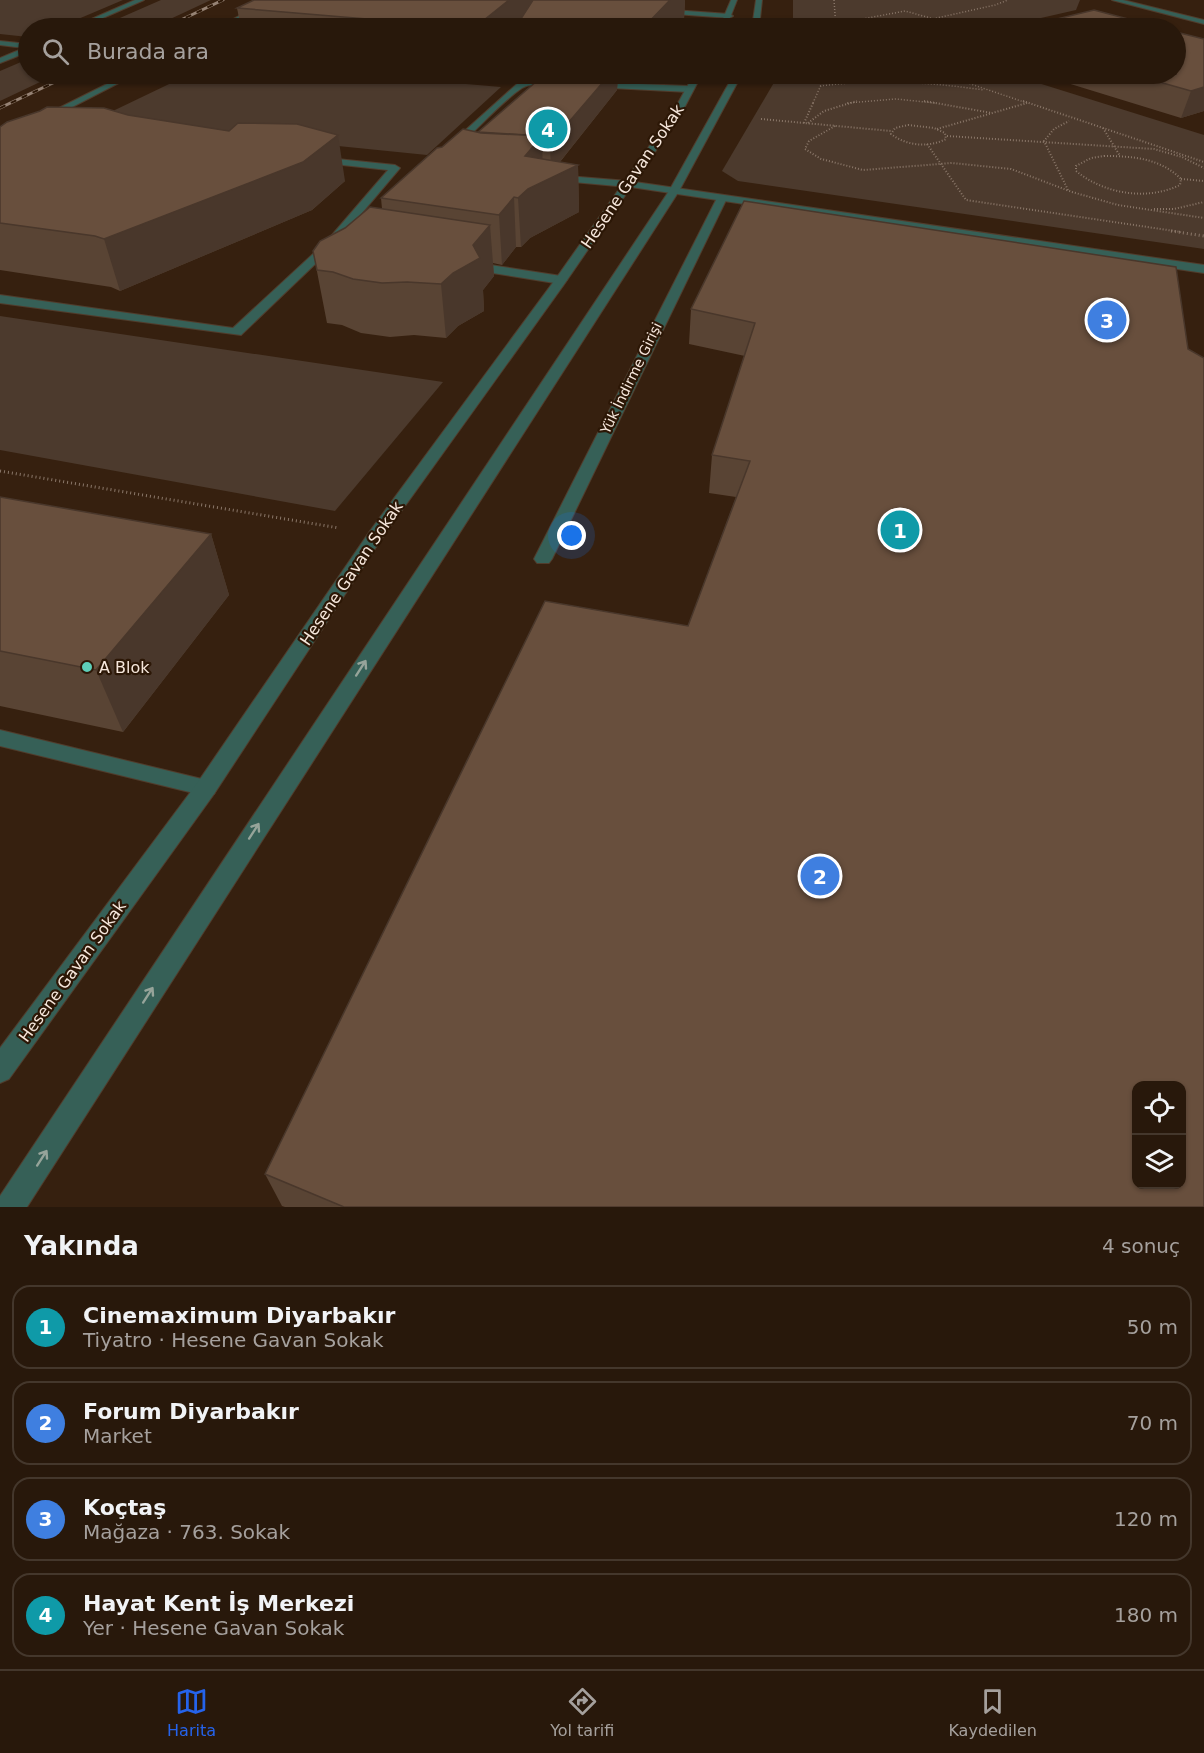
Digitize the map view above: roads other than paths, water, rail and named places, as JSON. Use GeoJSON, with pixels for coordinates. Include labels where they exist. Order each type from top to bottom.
{"type":"FeatureCollection","features":[{"type":"Feature","properties":{"kind":"street"},"geometry":{"type":"LineString","coordinates":[[99,18],[141,0]]}},
{"type":"Feature","properties":{"kind":"street"},"geometry":{"type":"LineString","coordinates":[[240,18],[275,0]]}},
{"type":"Feature","properties":{"kind":"street"},"geometry":{"type":"LineString","coordinates":[[648,10],[729,16],[734,0]]}},
{"type":"Feature","properties":{"kind":"street"},"geometry":{"type":"LineString","coordinates":[[757,18],[759,0]]}},
{"type":"Feature","properties":{"kind":"street"},"geometry":{"type":"LineString","coordinates":[[1115,0],[1129,1],[1204,22]]}},
{"type":"Feature","properties":{"kind":"street"},"geometry":{"type":"LineString","coordinates":[[0,43],[18,46]]}},
{"type":"Feature","properties":{"kind":"street"},"geometry":{"type":"LineString","coordinates":[[0,61],[18,52]]}},
{"type":"Feature","properties":{"kind":"street"},"geometry":{"type":"LineString","coordinates":[[41,120],[112,84]]}},
{"type":"Feature","properties":{"kind":"street"},"geometry":{"type":"LineString","coordinates":[[443,155],[521,85],[526,84]]}},
{"type":"Feature","properties":{"kind":"street"},"geometry":{"type":"LineString","coordinates":[[598,84],[689,89]]}},
{"type":"Feature","properties":{"kind":"street","name":"Hesene Gavan Sokak"},"geometry":{"type":"LineString","coordinates":[[0,1070],[206,788],[376,535],[561,280],[676,114],[692,84]]}},
{"type":"Feature","properties":{"kind":"street"},"geometry":{"type":"LineString","coordinates":[[10,1207],[674,190],[732,84]]}},
{"type":"Feature","properties":{"kind":"street"},"geometry":{"type":"LineString","coordinates":[[0,299],[236,332],[336,245],[395,168],[302,158]]}},
{"type":"Feature","properties":{"kind":"street"},"geometry":{"type":"LineString","coordinates":[[540,177],[674,190],[1204,269]]}},
{"type":"Feature","properties":{"kind":"street","name":"Yük İndirme Girişi"},"geometry":{"type":"LineString","coordinates":[[543,559],[722,198]]}},
{"type":"Feature","properties":{"kind":"street"},"geometry":{"type":"LineString","coordinates":[[457,264],[561,280]]}},
{"type":"Feature","properties":{"kind":"street"},"geometry":{"type":"LineString","coordinates":[[0,738],[206,788]]}},
{"type":"Feature","properties":{"kind":"railway"},"geometry":{"type":"LineString","coordinates":[[185,18],[223,0]]}},
{"type":"Feature","properties":{"kind":"railway"},"geometry":{"type":"LineString","coordinates":[[0,108],[51,84]]}},
{"type":"Feature","properties":{"kind":"place","name":"Hayat Kent İş Merkezi"},"geometry":{"type":"Point","coordinates":[548,129]}},
{"type":"Feature","properties":{"kind":"place","name":"Koçtaş"},"geometry":{"type":"Point","coordinates":[1107,320]}},
{"type":"Feature","properties":{"kind":"place","name":"Cinemaximum Diyarbakır"},"geometry":{"type":"Point","coordinates":[900,530]}},
{"type":"Feature","properties":{"kind":"place","name":"A Blok"},"geometry":{"type":"Point","coordinates":[87,667]}},
{"type":"Feature","properties":{"kind":"place","name":"Forum Diyarbakır"},"geometry":{"type":"Point","coordinates":[820,876]}}]}
